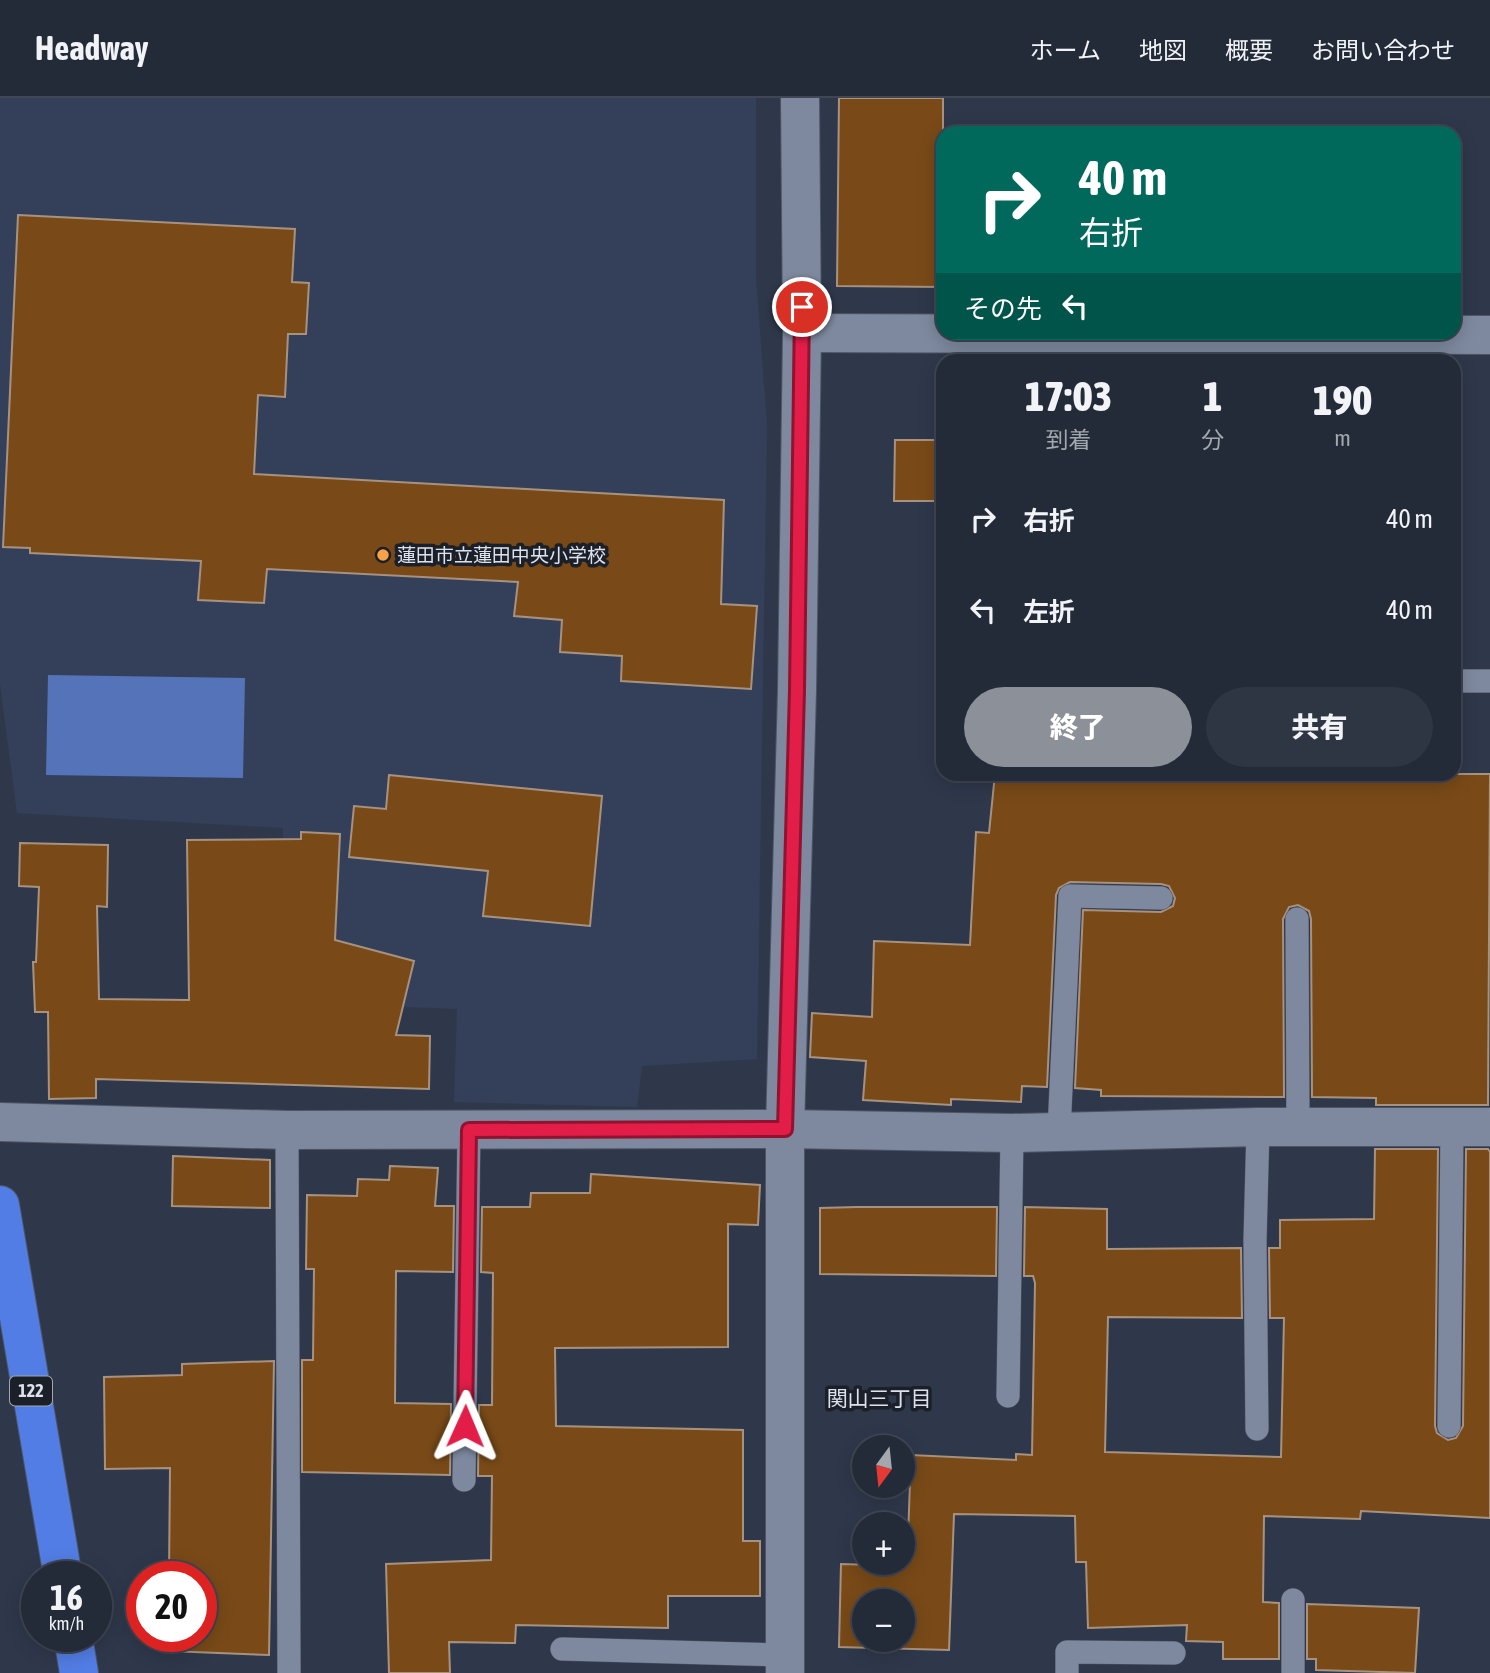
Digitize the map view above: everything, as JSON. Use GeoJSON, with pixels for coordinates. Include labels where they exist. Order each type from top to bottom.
{"type":"FeatureCollection","features":[{"type":"Feature","properties":{"kind":"highway","name":"122"},"geometry":{"type":"LineString","coordinates":[[0,1205],[60,1561]]}},
{"type":"Feature","properties":{"kind":"highway"},"geometry":{"type":"LineString","coordinates":[[76,1652],[79,1673]]}},
{"type":"Feature","properties":{"kind":"street"},"geometry":{"type":"LineString","coordinates":[[785,1664],[785,1129],[797,690],[802,334],[800,98]]}},
{"type":"Feature","properties":{"kind":"street"},"geometry":{"type":"LineString","coordinates":[[802,334],[936,339]]}},
{"type":"Feature","properties":{"kind":"street"},"geometry":{"type":"LineString","coordinates":[[1461,336],[1490,335]]}},
{"type":"Feature","properties":{"kind":"street"},"geometry":{"type":"LineString","coordinates":[[958,340],[1139,347],[1344,340]]}},
{"type":"Feature","properties":{"kind":"street"},"geometry":{"type":"LineString","coordinates":[[0,1122],[287,1130],[785,1129],[1012,1133],[1258,1127],[1490,1127]]}},
{"type":"Feature","properties":{"kind":"lane"},"geometry":{"type":"LineString","coordinates":[[1461,681],[1490,681]]}},
{"type":"Feature","properties":{"kind":"lane"},"geometry":{"type":"LineString","coordinates":[[1059,1131],[1070,896],[1161,898]]}},
{"type":"Feature","properties":{"kind":"lane"},"geometry":{"type":"LineString","coordinates":[[1297,919],[1298,1128]]}},
{"type":"Feature","properties":{"kind":"lane"},"geometry":{"type":"LineString","coordinates":[[1257,1430],[1255,1240],[1258,1127]]}},
{"type":"Feature","properties":{"kind":"lane"},"geometry":{"type":"LineString","coordinates":[[1449,1426],[1452,1127]]}},
{"type":"Feature","properties":{"kind":"lane"},"geometry":{"type":"LineString","coordinates":[[287,1130],[289,1673]]}},
{"type":"Feature","properties":{"kind":"lane"},"geometry":{"type":"LineString","coordinates":[[464,1480],[469,1130]]}},
{"type":"Feature","properties":{"kind":"lane"},"geometry":{"type":"LineString","coordinates":[[1008,1396],[1012,1133]]}},
{"type":"Feature","properties":{"kind":"lane"},"geometry":{"type":"LineString","coordinates":[[1293,1601],[1293,1673]]}},
{"type":"Feature","properties":{"kind":"lane"},"geometry":{"type":"LineString","coordinates":[[562,1649],[785,1664]]}},
{"type":"Feature","properties":{"kind":"lane"},"geometry":{"type":"LineString","coordinates":[[1067,1673],[1067,1652],[1174,1653]]}},
{"type":"Feature","properties":{"kind":"shaded area","name":"蓮田市立蓮田中央小学校"},"geometry":{"type":"Polygon","coordinates":[[[0,98],[756,98],[756,278],[767,426],[757,1059],[642,1066],[637,1107],[454,1102],[457,1009],[283,1002],[283,828],[17,813],[0,684],[0,98]]]}},
{"type":"Feature","properties":{"kind":"water"},"geometry":{"type":"Polygon","coordinates":[[[48,675],[245,678],[243,778],[46,775],[48,675]]]}},
{"type":"Feature","properties":{"kind":"building"},"geometry":{"type":"Polygon","coordinates":[[[839,98],[943,98],[943,126],[936,126],[936,287],[837,286],[839,98]]]}},
{"type":"Feature","properties":{"kind":"building"},"geometry":{"type":"Polygon","coordinates":[[[18,215],[295,229],[292,282],[309,283],[306,334],[288,334],[285,397],[258,395],[254,474],[724,500],[721,604],[757,606],[751,689],[621,681],[622,656],[560,652],[562,620],[514,616],[518,582],[267,569],[264,603],[198,600],[201,561],[30,553],[30,548],[3,547],[18,215]]]}},
{"type":"Feature","properties":{"kind":"building"},"geometry":{"type":"Polygon","coordinates":[[[895,440],[936,440],[936,501],[894,501],[895,440]]]}},
{"type":"Feature","properties":{"kind":"building"},"geometry":{"type":"Polygon","coordinates":[[[1461,774],[1490,774],[1488,1105],[1376,1105],[1376,1098],[1312,1097],[1311,919],[1309,911],[1298,905],[1289,907],[1283,919],[1284,1097],[1101,1096],[1101,1090],[1075,1088],[1083,910],[1161,912],[1173,906],[1175,898],[1169,886],[1161,884],[1070,882],[1059,888],[1056,895],[1047,1087],[1022,1086],[1021,1102],[951,1099],[951,1105],[863,1100],[866,1061],[810,1057],[812,1013],[872,1017],[874,941],[970,945],[976,832],[989,833],[994,781],[1461,781],[1461,774]]]}},
{"type":"Feature","properties":{"kind":"building"},"geometry":{"type":"Polygon","coordinates":[[[389,775],[602,796],[590,926],[483,916],[488,871],[349,857],[354,806],[386,809],[389,775]]]}},
{"type":"Feature","properties":{"kind":"building"},"geometry":{"type":"Polygon","coordinates":[[[301,832],[340,834],[335,940],[414,961],[396,1035],[430,1036],[429,1089],[96,1079],[96,1098],[49,1099],[48,1012],[35,1012],[33,962],[36,962],[39,887],[19,886],[20,843],[108,845],[107,907],[97,906],[99,999],[189,1000],[187,840],[301,839],[301,832]]]}},
{"type":"Feature","properties":{"kind":"building"},"geometry":{"type":"Polygon","coordinates":[[[1375,1149],[1438,1149],[1435,1426],[1437,1433],[1448,1440],[1456,1438],[1463,1426],[1466,1149],[1488,1149],[1490,1518],[1361,1511],[1360,1519],[1264,1516],[1263,1602],[1279,1603],[1279,1659],[1223,1659],[1223,1642],[1186,1641],[1187,1625],[1088,1628],[1086,1562],[1076,1562],[1075,1516],[954,1514],[949,1650],[915,1649],[915,1589],[852,1589],[852,1647],[839,1647],[841,1564],[852,1564],[852,1575],[915,1575],[915,1512],[909,1512],[909,1498],[915,1498],[915,1455],[1016,1460],[1016,1454],[1032,1455],[1035,1283],[1033,1276],[1024,1276],[1025,1207],[1107,1209],[1107,1249],[1241,1248],[1242,1318],[1108,1317],[1105,1452],[1281,1457],[1284,1318],[1270,1318],[1269,1248],[1280,1248],[1280,1220],[1374,1219],[1375,1149]]]}},
{"type":"Feature","properties":{"kind":"building"},"geometry":{"type":"Polygon","coordinates":[[[173,1156],[270,1160],[270,1208],[172,1206],[173,1156]]]}},
{"type":"Feature","properties":{"kind":"building"},"geometry":{"type":"Polygon","coordinates":[[[390,1166],[438,1168],[435,1206],[454,1206],[453,1272],[396,1271],[395,1403],[451,1404],[450,1475],[302,1472],[302,1360],[313,1360],[314,1269],[306,1269],[307,1195],[357,1196],[358,1179],[389,1180],[390,1166]]]}},
{"type":"Feature","properties":{"kind":"building"},"geometry":{"type":"Polygon","coordinates":[[[591,1174],[760,1185],[758,1225],[728,1224],[728,1347],[555,1348],[556,1426],[743,1430],[743,1541],[760,1541],[760,1596],[668,1596],[668,1628],[516,1625],[515,1643],[449,1642],[450,1673],[389,1673],[386,1564],[491,1560],[492,1476],[478,1476],[479,1405],[492,1405],[493,1273],[481,1272],[482,1207],[530,1207],[531,1193],[590,1193],[591,1174]]]}},
{"type":"Feature","properties":{"kind":"building"},"geometry":{"type":"Polygon","coordinates":[[[997,1207],[996,1276],[820,1274],[820,1208],[997,1207]]]}},
{"type":"Feature","properties":{"kind":"building"},"geometry":{"type":"Polygon","coordinates":[[[274,1361],[269,1655],[194,1652],[217,1652],[217,1561],[169,1561],[170,1468],[105,1469],[104,1377],[182,1375],[182,1364],[274,1361]]]}},
{"type":"Feature","properties":{"kind":"building"},"geometry":{"type":"Polygon","coordinates":[[[1307,1604],[1419,1608],[1415,1673],[1316,1670],[1316,1659],[1307,1659],[1307,1604]]]}},
{"type":"Feature","properties":{"kind":"place","name":"蓮田市立蓮田中央小学校"},"geometry":{"type":"Point","coordinates":[383,555]}},
{"type":"Feature","properties":{"kind":"district","name":"関山三丁目"},"geometry":{"type":"Point","coordinates":[879,1399]}},
{"type":"Feature","properties":{"kind":"route"},"geometry":{"type":"LineString","coordinates":[[465,1426],[469,1130],[785,1129],[797,690],[802,307]]}}]}
